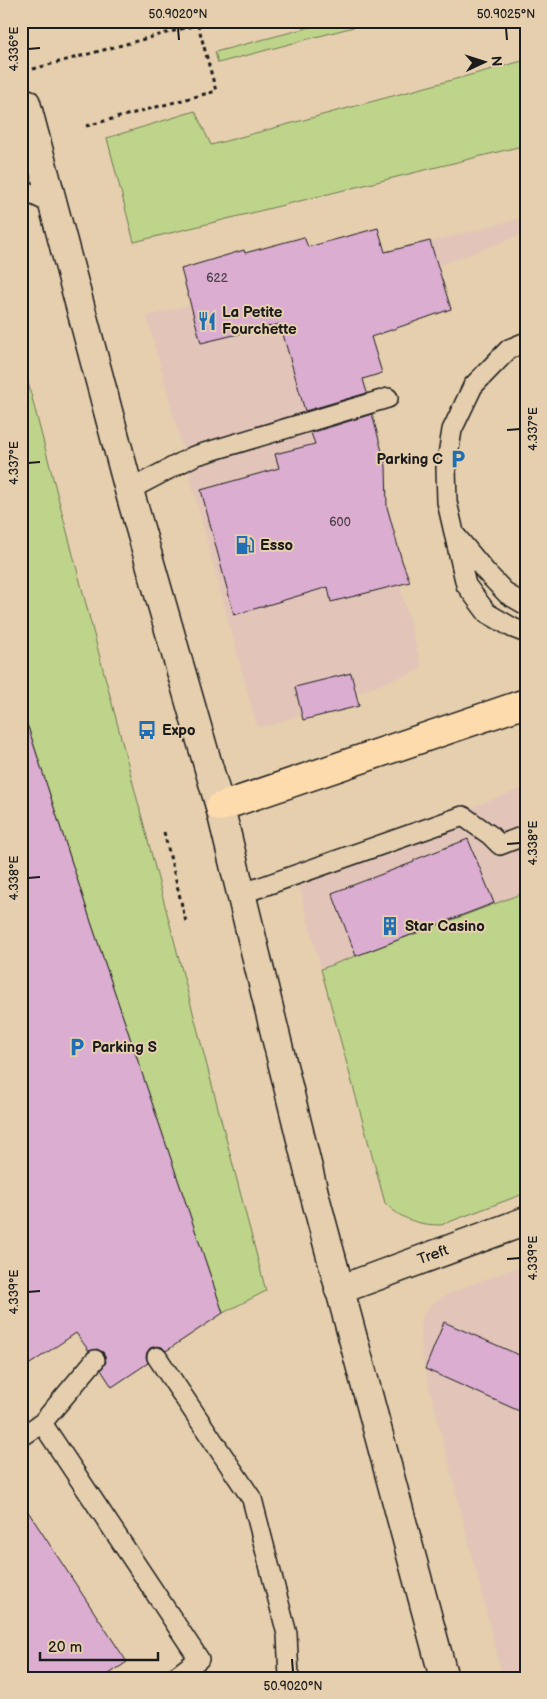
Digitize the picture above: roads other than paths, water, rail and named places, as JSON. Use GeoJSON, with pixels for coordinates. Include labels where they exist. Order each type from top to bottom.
{"type":"FeatureCollection","features":[{"type":"Feature","properties":{"kind":"highway"},"geometry":{"type":"LineString","coordinates":[[220,807],[526,703]]}},
{"type":"Feature","properties":{"kind":"main road"},"geometry":{"type":"LineString","coordinates":[[26,103],[129,490],[220,807],[339,1290],[444,1678]]}},
{"type":"Feature","properties":{"kind":"main road","name":"Treft"},"geometry":{"type":"LineString","coordinates":[[339,1290],[526,1221]]}},
{"type":"Feature","properties":{"kind":"lane"},"geometry":{"type":"LineString","coordinates":[[21,189],[52,204]]}},
{"type":"Feature","properties":{"kind":"lane"},"geometry":{"type":"LineString","coordinates":[[526,342],[510,349],[473,386],[452,430],[446,468],[447,502],[466,585],[487,613],[526,633]]}},
{"type":"Feature","properties":{"kind":"lane"},"geometry":{"type":"LineString","coordinates":[[129,490],[194,456],[388,398]]}},
{"type":"Feature","properties":{"kind":"lane"},"geometry":{"type":"LineString","coordinates":[[455,534],[507,594],[526,605]]}},
{"type":"Feature","properties":{"kind":"lane"},"geometry":{"type":"LineString","coordinates":[[242,894],[464,816],[490,834],[500,845],[526,835]]}},
{"type":"Feature","properties":{"kind":"lane"},"geometry":{"type":"LineString","coordinates":[[157,1357],[252,1499],[287,1634],[289,1678]]}},
{"type":"Feature","properties":{"kind":"lane"},"geometry":{"type":"LineString","coordinates":[[21,1437],[42,1423],[94,1360]]}},
{"type":"Feature","properties":{"kind":"lane"},"geometry":{"type":"LineString","coordinates":[[42,1423],[199,1659],[174,1678]]}},
{"type":"Feature","properties":{"kind":"place","name":"La Petite Fourchette"},"geometry":{"type":"Point","coordinates":[207,321]}},
{"type":"Feature","properties":{"kind":"place","name":"Parking C"},"geometry":{"type":"Point","coordinates":[458,459]}},
{"type":"Feature","properties":{"kind":"place","name":"Esso"},"geometry":{"type":"Point","coordinates":[245,545]}},
{"type":"Feature","properties":{"kind":"place","name":"Expo"},"geometry":{"type":"Point","coordinates":[147,730]}},
{"type":"Feature","properties":{"kind":"place","name":"Star Casino"},"geometry":{"type":"Point","coordinates":[390,926]}},
{"type":"Feature","properties":{"kind":"place","name":"Parking S"},"geometry":{"type":"Point","coordinates":[77,1047]}}]}
